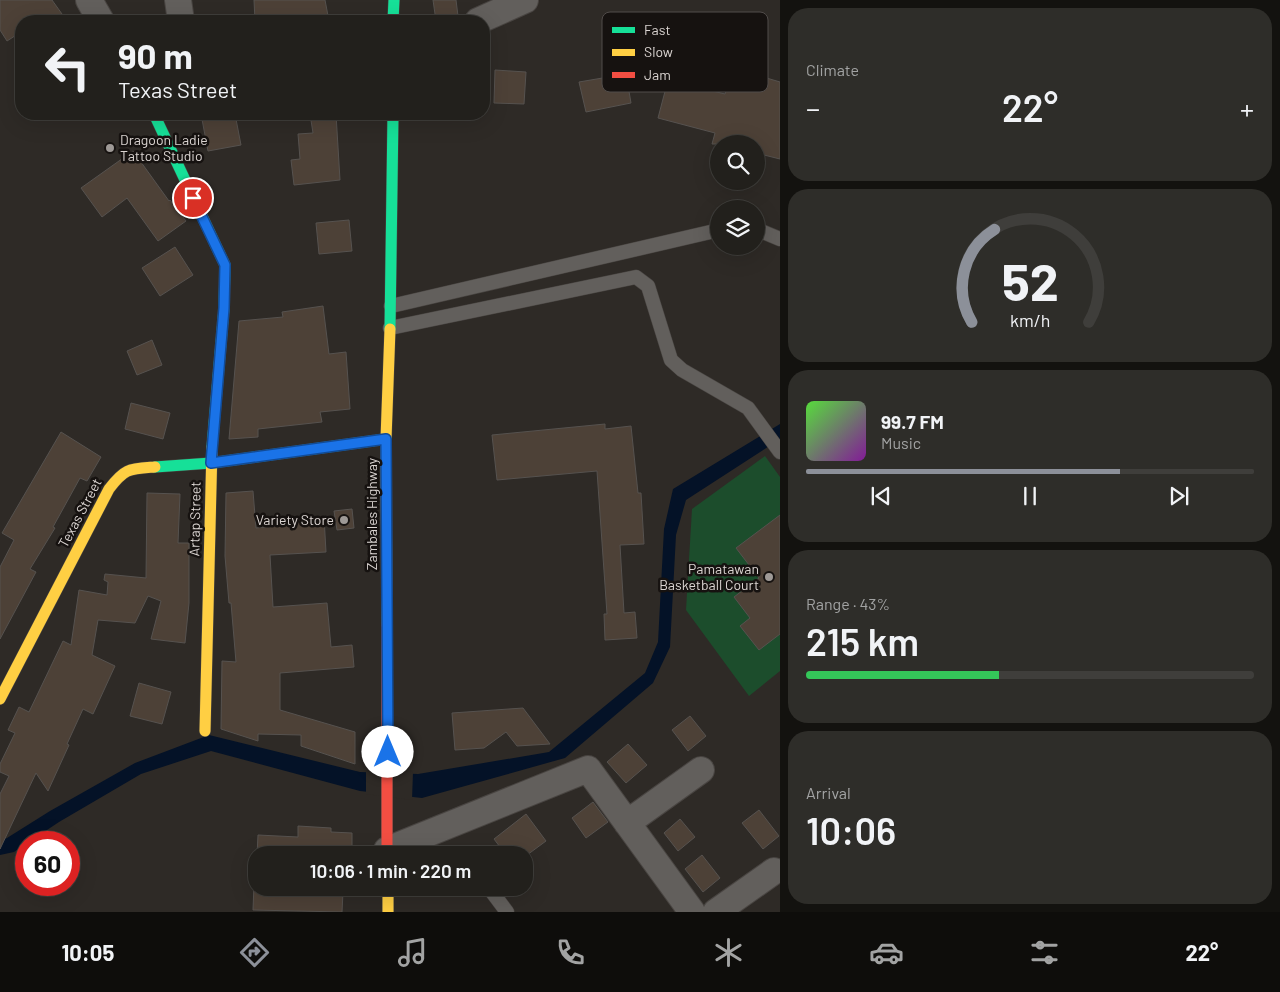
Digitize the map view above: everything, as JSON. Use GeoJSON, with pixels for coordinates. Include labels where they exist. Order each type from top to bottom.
{"type":"FeatureCollection","features":[{"type":"Feature","properties":{"kind":"street"},"geometry":{"type":"LineString","coordinates":[[89,0],[98,15]]}},
{"type":"Feature","properties":{"kind":"street"},"geometry":{"type":"LineString","coordinates":[[178,0],[180,15]]}},
{"type":"Feature","properties":{"kind":"street"},"geometry":{"type":"LineString","coordinates":[[393,15],[394,0]]}},
{"type":"Feature","properties":{"kind":"street"},"geometry":{"type":"LineString","coordinates":[[490,16],[525,0]]}},
{"type":"Feature","properties":{"kind":"street","name":"Artap Street"},"geometry":{"type":"LineString","coordinates":[[157,120],[225,265],[224,308],[211,463],[205,731]]}},
{"type":"Feature","properties":{"kind":"street","name":"Zambales Highway"},"geometry":{"type":"LineString","coordinates":[[387,846],[386,439],[391,306],[392,120]]}},
{"type":"Feature","properties":{"kind":"street","name":"Texas Street"},"geometry":{"type":"LineString","coordinates":[[0,699],[109,489],[118,476],[130,469],[211,463],[386,439]]}},
{"type":"Feature","properties":{"kind":"street"},"geometry":{"type":"LineString","coordinates":[[402,846],[588,769],[692,912]]}},
{"type":"Feature","properties":{"kind":"street"},"geometry":{"type":"LineString","coordinates":[[627,823],[701,770]]}},
{"type":"Feature","properties":{"kind":"street"},"geometry":{"type":"LineString","coordinates":[[716,912],[774,871]]}},
{"type":"Feature","properties":{"kind":"street"},"geometry":{"type":"LineString","coordinates":[[388,912],[391,896]]}},
{"type":"Feature","properties":{"kind":"lane"},"geometry":{"type":"LineString","coordinates":[[391,306],[710,232]]}},
{"type":"Feature","properties":{"kind":"lane"},"geometry":{"type":"LineString","coordinates":[[765,233],[780,239]]}},
{"type":"Feature","properties":{"kind":"lane"},"geometry":{"type":"LineString","coordinates":[[390,328],[636,277],[648,286],[671,360],[682,370],[748,408],[780,452]]}},
{"type":"Feature","properties":{"kind":"lane"},"geometry":{"type":"LineString","coordinates":[[495,896],[507,912]]}},
{"type":"Feature","properties":{"kind":"green space"},"geometry":{"type":"Polygon","coordinates":[[[765,456],[780,477],[780,671],[749,696],[686,610],[692,509],[765,456]]]}},
{"type":"Feature","properties":{"kind":"water"},"geometry":{"type":"Polygon","coordinates":[[[780,424],[780,439],[686,500],[676,535],[670,647],[653,683],[565,758],[422,798],[360,791],[211,751],[141,774],[46,831],[18,831],[135,763],[209,735],[360,772],[418,774],[549,752],[645,673],[658,642],[664,529],[673,489],[780,424]]]}},
{"type":"Feature","properties":{"kind":"water"},"geometry":{"type":"Polygon","coordinates":[[[15,833],[15,851],[0,855],[0,840],[15,833]]]}},
{"type":"Feature","properties":{"kind":"pier"},"geometry":{"type":"Polygon","coordinates":[[[366,770],[413,772],[412,800],[366,794],[366,770]]]}},
{"type":"Feature","properties":{"kind":"building"},"geometry":{"type":"Polygon","coordinates":[[[0,0],[52,0],[63,15],[15,15],[15,36],[7,41],[0,30],[0,0]]]}},
{"type":"Feature","properties":{"kind":"building"},"geometry":{"type":"Polygon","coordinates":[[[254,0],[325,0],[328,15],[255,15],[254,0]]]}},
{"type":"Feature","properties":{"kind":"building"},"geometry":{"type":"Polygon","coordinates":[[[433,0],[456,0],[458,15],[435,15],[433,0]]]}},
{"type":"Feature","properties":{"kind":"building"},"geometry":{"type":"Polygon","coordinates":[[[495,70],[526,72],[524,104],[494,103],[495,70]]]}},
{"type":"Feature","properties":{"kind":"building"},"geometry":{"type":"Polygon","coordinates":[[[602,78],[602,92],[629,92],[631,103],[586,112],[579,82],[602,78]]]}},
{"type":"Feature","properties":{"kind":"building"},"geometry":{"type":"Polygon","coordinates":[[[768,78],[780,82],[780,159],[765,155],[765,135],[714,135],[715,133],[658,118],[665,92],[717,92],[725,94],[726,92],[768,92],[768,78]]]}},
{"type":"Feature","properties":{"kind":"building"},"geometry":{"type":"Polygon","coordinates":[[[202,120],[236,120],[241,145],[208,151],[202,120]]]}},
{"type":"Feature","properties":{"kind":"building"},"geometry":{"type":"Polygon","coordinates":[[[311,120],[336,120],[340,180],[294,185],[291,160],[300,159],[298,134],[313,133],[311,120]]]}},
{"type":"Feature","properties":{"kind":"building"},"geometry":{"type":"Polygon","coordinates":[[[133,151],[186,221],[158,241],[127,198],[102,217],[81,188],[133,151]]]}},
{"type":"Feature","properties":{"kind":"building"},"geometry":{"type":"Polygon","coordinates":[[[349,220],[352,251],[319,254],[316,223],[349,220]]]}},
{"type":"Feature","properties":{"kind":"building"},"geometry":{"type":"Polygon","coordinates":[[[175,247],[193,275],[160,296],[142,268],[175,247]]]}},
{"type":"Feature","properties":{"kind":"building"},"geometry":{"type":"Polygon","coordinates":[[[323,306],[329,354],[346,352],[350,409],[320,412],[322,422],[258,429],[258,437],[229,439],[239,321],[283,317],[282,312],[323,306]]]}},
{"type":"Feature","properties":{"kind":"building"},"geometry":{"type":"Polygon","coordinates":[[[152,340],[162,365],[137,375],[127,351],[152,340]]]}},
{"type":"Feature","properties":{"kind":"building"},"geometry":{"type":"Polygon","coordinates":[[[131,403],[170,413],[163,439],[125,429],[131,403]]]}},
{"type":"Feature","properties":{"kind":"building"},"geometry":{"type":"Polygon","coordinates":[[[605,424],[605,429],[631,426],[638,493],[641,493],[644,544],[620,545],[624,613],[635,612],[637,638],[605,640],[604,614],[607,614],[597,471],[497,480],[492,435],[605,424]]]}},
{"type":"Feature","properties":{"kind":"building"},"geometry":{"type":"Polygon","coordinates":[[[61,432],[101,457],[87,481],[80,478],[53,527],[55,528],[30,569],[36,572],[0,639],[0,567],[14,540],[2,533],[61,432]]]}},
{"type":"Feature","properties":{"kind":"building"},"geometry":{"type":"Polygon","coordinates":[[[253,491],[256,528],[294,524],[294,519],[324,517],[326,552],[270,555],[273,607],[327,603],[331,647],[352,645],[354,667],[280,673],[280,710],[355,732],[355,764],[301,746],[301,735],[258,734],[258,741],[221,729],[222,661],[236,662],[225,556],[226,493],[253,491]]]}},
{"type":"Feature","properties":{"kind":"building"},"geometry":{"type":"Polygon","coordinates":[[[147,493],[180,494],[178,543],[189,543],[189,603],[185,643],[151,639],[161,601],[148,596],[135,623],[98,620],[92,655],[115,666],[93,714],[83,709],[48,791],[36,773],[0,849],[0,794],[9,776],[0,772],[0,764],[15,733],[8,730],[19,707],[29,712],[63,641],[71,645],[79,590],[107,595],[108,582],[104,580],[105,574],[146,578],[147,493]]]}},
{"type":"Feature","properties":{"kind":"building","name":"Variety Store"},"geometry":{"type":"Polygon","coordinates":[[[352,509],[354,528],[337,530],[334,511],[352,509]]]}},
{"type":"Feature","properties":{"kind":"building"},"geometry":{"type":"Polygon","coordinates":[[[780,515],[780,634],[759,650],[740,626],[750,618],[734,597],[759,578],[736,548],[780,515]]]}},
{"type":"Feature","properties":{"kind":"building"},"geometry":{"type":"Polygon","coordinates":[[[139,683],[171,692],[162,724],[130,716],[139,683]]]}},
{"type":"Feature","properties":{"kind":"building"},"geometry":{"type":"Polygon","coordinates":[[[523,708],[550,744],[517,746],[506,732],[484,748],[455,750],[452,713],[523,708]]]}},
{"type":"Feature","properties":{"kind":"building"},"geometry":{"type":"Polygon","coordinates":[[[690,716],[706,736],[688,751],[672,730],[690,716]]]}},
{"type":"Feature","properties":{"kind":"building"},"geometry":{"type":"Polygon","coordinates":[[[628,744],[647,765],[626,783],[607,762],[628,744]]]}},
{"type":"Feature","properties":{"kind":"building"},"geometry":{"type":"Polygon","coordinates":[[[593,802],[608,822],[586,838],[572,818],[593,802]]]}},
{"type":"Feature","properties":{"kind":"building"},"geometry":{"type":"Polygon","coordinates":[[[759,810],[779,836],[763,849],[742,823],[759,810]]]}},
{"type":"Feature","properties":{"kind":"building"},"geometry":{"type":"Polygon","coordinates":[[[526,814],[546,841],[533,851],[533,846],[499,846],[494,839],[526,814]]]}},
{"type":"Feature","properties":{"kind":"building"},"geometry":{"type":"Polygon","coordinates":[[[680,819],[695,837],[678,851],[664,833],[680,819]]]}},
{"type":"Feature","properties":{"kind":"building"},"geometry":{"type":"Polygon","coordinates":[[[298,826],[331,828],[331,832],[352,833],[352,846],[257,846],[258,835],[298,837],[298,826]]]}},
{"type":"Feature","properties":{"kind":"building"},"geometry":{"type":"Polygon","coordinates":[[[702,855],[720,878],[703,892],[685,869],[702,855]]]}},
{"type":"Feature","properties":{"kind":"building"},"geometry":{"type":"Polygon","coordinates":[[[254,896],[343,896],[342,912],[253,910],[254,896]]]}},
{"type":"Feature","properties":{"kind":"traffic: fast"},"geometry":{"type":"LineString","coordinates":[[393,15],[394,0]]}},
{"type":"Feature","properties":{"kind":"traffic: fast"},"geometry":{"type":"LineString","coordinates":[[157,120],[225,265],[224,308],[212,447]]}},
{"type":"Feature","properties":{"kind":"traffic: fast"},"geometry":{"type":"LineString","coordinates":[[390,329],[393,120]]}},
{"type":"Feature","properties":{"kind":"traffic: fast"},"geometry":{"type":"LineString","coordinates":[[155,467],[211,463],[386,439]]}},
{"type":"Feature","properties":{"kind":"traffic: slow"},"geometry":{"type":"LineString","coordinates":[[387,625],[386,439],[390,329]]}},
{"type":"Feature","properties":{"kind":"traffic: slow"},"geometry":{"type":"LineString","coordinates":[[205,731],[212,447]]}},
{"type":"Feature","properties":{"kind":"traffic: slow"},"geometry":{"type":"LineString","coordinates":[[0,699],[109,489],[119,477],[128,471],[155,467]]}},
{"type":"Feature","properties":{"kind":"traffic: slow"},"geometry":{"type":"LineString","coordinates":[[388,896],[388,912]]}},
{"type":"Feature","properties":{"kind":"traffic: jam"},"geometry":{"type":"LineString","coordinates":[[387,625],[387,846]]}},
{"type":"Feature","properties":{"kind":"place","name":"Dragoon Ladie Tattoo Studio"},"geometry":{"type":"Point","coordinates":[110,148]}},
{"type":"Feature","properties":{"kind":"place","name":"Variety Store"},"geometry":{"type":"Point","coordinates":[344,520]}},
{"type":"Feature","properties":{"kind":"place","name":"Pamatawan Basketball Court"},"geometry":{"type":"Point","coordinates":[769,577]}},
{"type":"Feature","properties":{"kind":"route"},"geometry":{"type":"LineString","coordinates":[[193,198],[225,265],[224,308],[211,463],[386,439],[388,752]]}}]}
